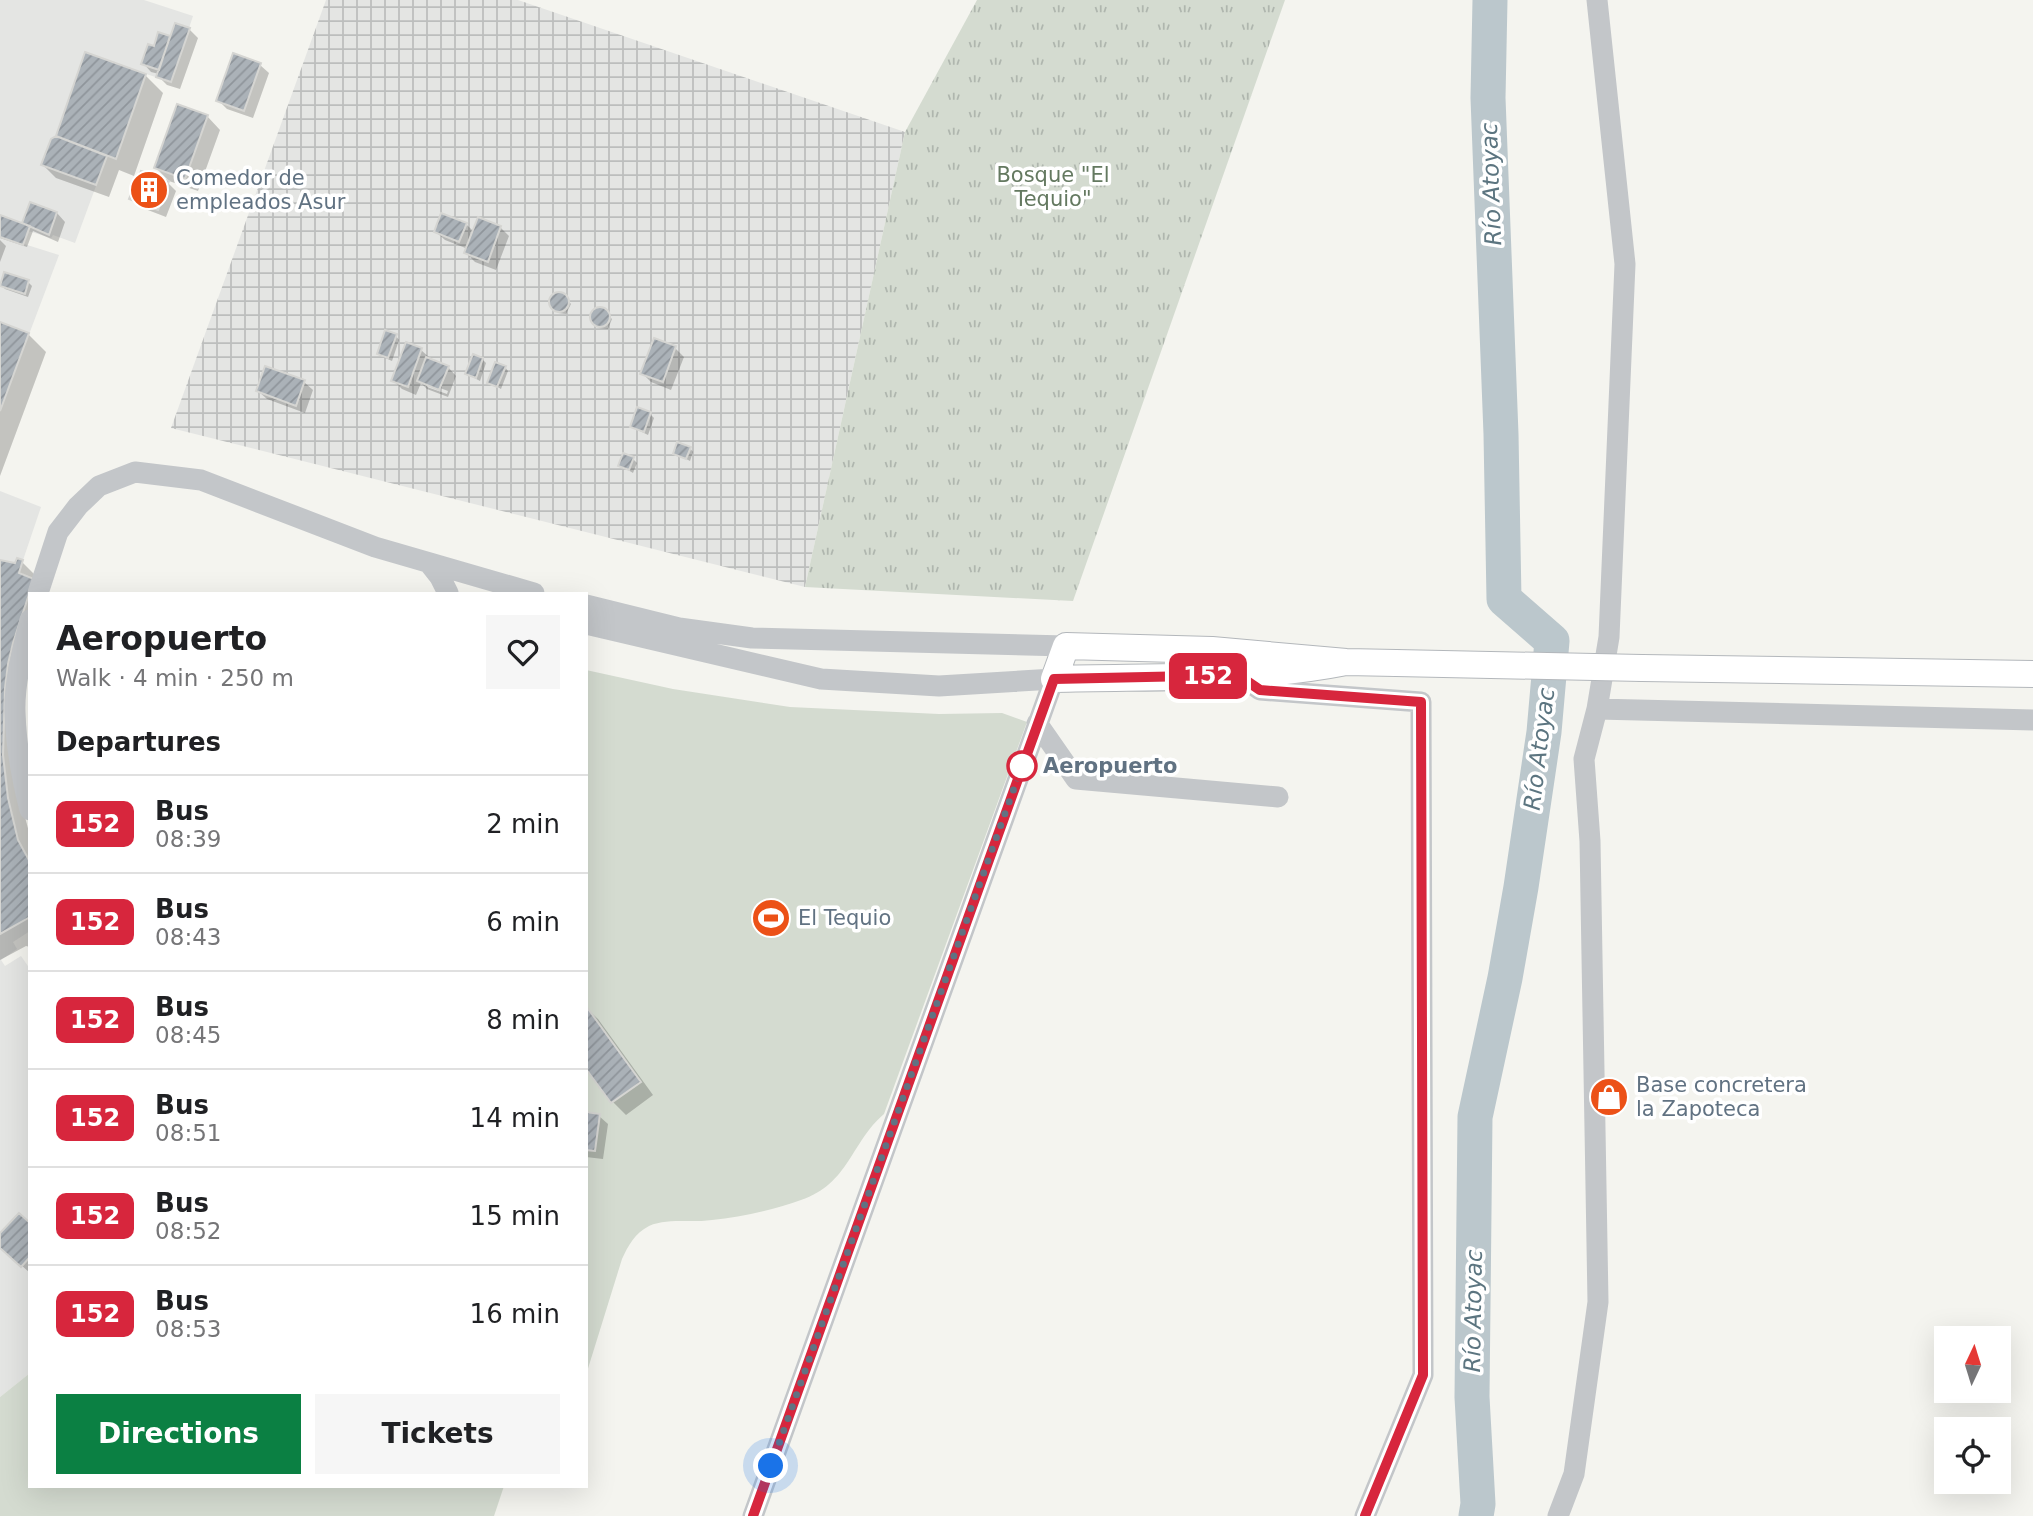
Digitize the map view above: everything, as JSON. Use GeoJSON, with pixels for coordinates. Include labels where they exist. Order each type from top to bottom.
{"type":"FeatureCollection","features":[{"type":"Feature","properties":{"kind":"main road"},"geometry":{"type":"LineString","coordinates":[[1346,662],[1300,671],[1238,675],[1054,679],[1066,646],[1212,650],[1346,662],[2033,674]]}},
{"type":"Feature","properties":{"kind":"street"},"geometry":{"type":"LineString","coordinates":[[1558,1516],[1574,1474],[1598,1302],[1590,841],[1584,759],[1597,709],[1609,637],[1625,264],[1597,0]]}},
{"type":"Feature","properties":{"kind":"street"},"geometry":{"type":"LineString","coordinates":[[38,592],[58,532],[78,506],[99,486],[135,472],[201,480],[375,547],[530,592]]}},
{"type":"Feature","properties":{"kind":"street"},"geometry":{"type":"LineString","coordinates":[[429,563],[448,592]]}},
{"type":"Feature","properties":{"kind":"street"},"geometry":{"type":"LineString","coordinates":[[588,605],[679,628],[752,638],[1066,646]]}},
{"type":"Feature","properties":{"kind":"street"},"geometry":{"type":"LineString","coordinates":[[588,624],[821,679],[939,686],[1054,679],[753,1516]]}},
{"type":"Feature","properties":{"kind":"street"},"geometry":{"type":"LineString","coordinates":[[28,630],[16,692],[15,712],[23,785],[28,803]]}},
{"type":"Feature","properties":{"kind":"street"},"geometry":{"type":"LineString","coordinates":[[1238,675],[1260,690],[1421,702],[1423,1375],[1365,1516]]}},
{"type":"Feature","properties":{"kind":"street"},"geometry":{"type":"LineString","coordinates":[[1597,709],[2033,720]]}},
{"type":"Feature","properties":{"kind":"street"},"geometry":{"type":"LineString","coordinates":[[1037,723],[1076,779],[1278,797]]}},
{"type":"Feature","properties":{"kind":"shaded area"},"geometry":{"type":"Polygon","coordinates":[[[0,0],[144,0],[193,16],[171,82],[146,74],[116,159],[107,156],[75,243],[53,235],[51,238],[28,231],[24,244],[59,255],[0,411],[0,0]]]}},
{"type":"Feature","properties":{"kind":"shaded area"},"geometry":{"type":"Polygon","coordinates":[[[326,0],[518,0],[905,132],[805,587],[171,428],[326,0]]]}},
{"type":"Feature","properties":{"kind":"shaded area"},"geometry":{"type":"Polygon","coordinates":[[[0,491],[41,507],[19,572],[34,579],[13,643],[5,688],[3,755],[8,798],[18,840],[28,858],[28,932],[13,942],[17,949],[1,960],[5,966],[21,956],[28,966],[28,1375],[0,1397],[0,491]]]}},
{"type":"Feature","properties":{"kind":"green space","name":"Bosque \"El Tequio\""},"geometry":{"type":"Polygon","coordinates":[[[977,0],[1285,0],[1073,601],[805,587],[905,132],[977,0]]]}},
{"type":"Feature","properties":{"kind":"green space","name":"El Tequio"},"geometry":{"type":"Polygon","coordinates":[[[588,670],[673,689],[790,707],[939,714],[1002,713],[1027,722],[884,1114],[864,1137],[840,1173],[817,1193],[790,1204],[734,1217],[664,1222],[649,1226],[636,1236],[622,1259],[588,1369],[588,670]]]}},
{"type":"Feature","properties":{"kind":"green space"},"geometry":{"type":"Polygon","coordinates":[[[28,1375],[28,1488],[503,1488],[494,1516],[0,1516],[0,1397],[28,1375]]]}},
{"type":"Feature","properties":{"kind":"building"},"geometry":{"type":"Polygon","coordinates":[[[175,23],[190,28],[171,82],[156,77],[175,23]]]}},
{"type":"Feature","properties":{"kind":"building"},"geometry":{"type":"Polygon","coordinates":[[[158,32],[170,36],[159,70],[141,64],[148,44],[154,46],[158,32]]]}},
{"type":"Feature","properties":{"kind":"building"},"geometry":{"type":"Polygon","coordinates":[[[85,52],[146,74],[116,159],[56,136],[85,52]]]}},
{"type":"Feature","properties":{"kind":"building"},"geometry":{"type":"Polygon","coordinates":[[[233,53],[261,63],[244,111],[216,101],[233,53]]]}},
{"type":"Feature","properties":{"kind":"building"},"geometry":{"type":"Polygon","coordinates":[[[177,104],[208,115],[185,179],[154,168],[177,104]]]}},
{"type":"Feature","properties":{"kind":"building"},"geometry":{"type":"Polygon","coordinates":[[[56,136],[107,156],[96,185],[41,165],[51,139],[56,136]]]}},
{"type":"Feature","properties":{"kind":"building","name":"Comedor de empleados Asur"},"geometry":{"type":"Polygon","coordinates":[[[141,171],[169,181],[158,210],[129,199],[141,171]]]}},
{"type":"Feature","properties":{"kind":"building"},"geometry":{"type":"Polygon","coordinates":[[[30,202],[57,212],[49,235],[22,223],[30,202]]]}},
{"type":"Feature","properties":{"kind":"building"},"geometry":{"type":"Polygon","coordinates":[[[441,213],[467,223],[459,242],[434,232],[441,213]]]}},
{"type":"Feature","properties":{"kind":"building"},"geometry":{"type":"Polygon","coordinates":[[[0,215],[30,226],[23,245],[0,237],[0,215]]]}},
{"type":"Feature","properties":{"kind":"building"},"geometry":{"type":"Polygon","coordinates":[[[478,217],[501,226],[488,262],[464,253],[478,217]]]}},
{"type":"Feature","properties":{"kind":"building"},"geometry":{"type":"Polygon","coordinates":[[[4,272],[29,280],[25,294],[0,286],[4,272]]]}},
{"type":"Feature","properties":{"kind":"building"},"geometry":{"type":"Polygon","coordinates":[[[559,292],[566,295],[569,302],[566,309],[559,312],[552,309],[549,302],[552,295],[559,292]]]}},
{"type":"Feature","properties":{"kind":"building"},"geometry":{"type":"Polygon","coordinates":[[[600,307],[607,310],[610,317],[607,324],[600,327],[593,324],[590,317],[593,310],[600,307]]]}},
{"type":"Feature","properties":{"kind":"building"},"geometry":{"type":"Polygon","coordinates":[[[0,322],[29,333],[0,411],[0,322]]]}},
{"type":"Feature","properties":{"kind":"building"},"geometry":{"type":"Polygon","coordinates":[[[385,330],[397,334],[388,358],[377,354],[385,330]]]}},
{"type":"Feature","properties":{"kind":"building"},"geometry":{"type":"Polygon","coordinates":[[[654,338],[676,346],[663,382],[640,374],[654,338]]]}},
{"type":"Feature","properties":{"kind":"building"},"geometry":{"type":"Polygon","coordinates":[[[406,342],[422,348],[408,387],[391,381],[406,342]]]}},
{"type":"Feature","properties":{"kind":"building"},"geometry":{"type":"Polygon","coordinates":[[[473,354],[483,358],[476,378],[465,374],[473,354]]]}},
{"type":"Feature","properties":{"kind":"building"},"geometry":{"type":"Polygon","coordinates":[[[426,357],[449,366],[439,390],[417,381],[426,357]]]}},
{"type":"Feature","properties":{"kind":"building"},"geometry":{"type":"Polygon","coordinates":[[[495,362],[506,366],[497,387],[487,383],[495,362]]]}},
{"type":"Feature","properties":{"kind":"building"},"geometry":{"type":"Polygon","coordinates":[[[265,366],[305,380],[296,406],[256,391],[265,366]]]}},
{"type":"Feature","properties":{"kind":"building"},"geometry":{"type":"Polygon","coordinates":[[[637,407],[651,412],[644,432],[630,427],[637,407]]]}},
{"type":"Feature","properties":{"kind":"building"},"geometry":{"type":"Polygon","coordinates":[[[677,442],[691,447],[686,459],[673,454],[677,442]]]}},
{"type":"Feature","properties":{"kind":"building"},"geometry":{"type":"Polygon","coordinates":[[[623,453],[634,457],[629,470],[618,466],[623,453]]]}},
{"type":"Feature","properties":{"kind":"building"},"geometry":{"type":"Polygon","coordinates":[[[17,558],[23,560],[19,573],[34,579],[8,664],[3,755],[8,798],[18,840],[28,858],[28,918],[0,934],[0,560],[15,563],[17,558]]]}},
{"type":"Feature","properties":{"kind":"building"},"geometry":{"type":"Polygon","coordinates":[[[588,1009],[641,1082],[611,1103],[588,1072],[588,1009]]]}},
{"type":"Feature","properties":{"kind":"building"},"geometry":{"type":"Polygon","coordinates":[[[588,1112],[600,1114],[595,1151],[588,1150],[588,1112]]]}},
{"type":"Feature","properties":{"kind":"building"},"geometry":{"type":"Polygon","coordinates":[[[19,1213],[28,1221],[28,1259],[21,1267],[0,1248],[0,1233],[19,1213]]]}},
{"type":"Feature","properties":{"kind":"waterway","name":"Río Atoyac"},"geometry":{"type":"LineString","coordinates":[[1476,1516],[1478,1504],[1472,1397],[1475,1117],[1505,978],[1521,887],[1544,732],[1552,641],[1504,599],[1501,434],[1488,98],[1490,0]]}},
{"type":"Feature","properties":{"kind":"bus line","name":"152"},"geometry":{"type":"LineString","coordinates":[[753,1516],[1054,679],[1238,675],[1260,690],[1421,702],[1423,1375],[1365,1516]]}},
{"type":"Feature","properties":{"kind":"place","name":"Comedor de empleados Asur"},"geometry":{"type":"Point","coordinates":[149,190]}},
{"type":"Feature","properties":{"kind":"place","name":"Aeropuerto"},"geometry":{"type":"Point","coordinates":[1022,766]}},
{"type":"Feature","properties":{"kind":"place","name":"El Tequio"},"geometry":{"type":"Point","coordinates":[771,918]}},
{"type":"Feature","properties":{"kind":"place","name":"Base concretera la Zapoteca"},"geometry":{"type":"Point","coordinates":[1609,1097]}},
{"type":"Feature","properties":{"kind":"route"},"geometry":{"type":"LineString","coordinates":[[771,1466],[1022,766]]}}]}
